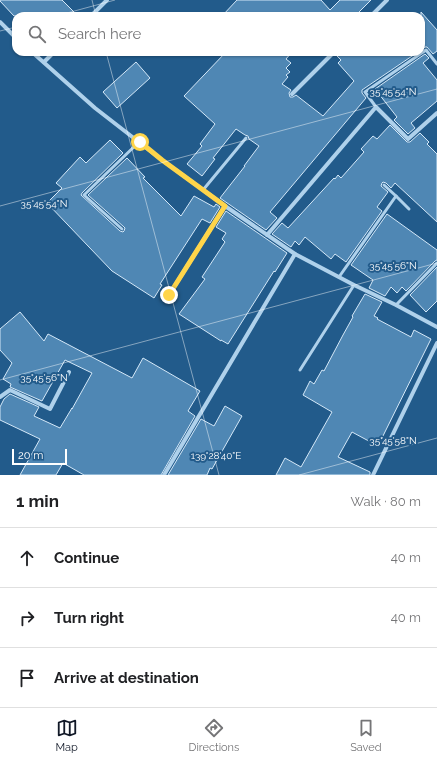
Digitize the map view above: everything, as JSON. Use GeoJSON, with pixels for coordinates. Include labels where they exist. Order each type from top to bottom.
{"type":"FeatureCollection","features":[{"type":"Feature","properties":{"kind":"street"},"geometry":{"type":"LineString","coordinates":[[95,12],[107,0]]}},
{"type":"Feature","properties":{"kind":"street"},"geometry":{"type":"LineString","coordinates":[[374,12],[387,0]]}},
{"type":"Feature","properties":{"kind":"street"},"geometry":{"type":"LineString","coordinates":[[0,22],[12,34]]}},
{"type":"Feature","properties":{"kind":"street"},"geometry":{"type":"LineString","coordinates":[[37,56],[95,108],[162,160],[225,206],[295,254],[437,327]]}},
{"type":"Feature","properties":{"kind":"street"},"geometry":{"type":"LineString","coordinates":[[44,62],[50,56]]}},
{"type":"Feature","properties":{"kind":"street"},"geometry":{"type":"LineString","coordinates":[[292,94],[330,56]]}},
{"type":"Feature","properties":{"kind":"street"},"geometry":{"type":"LineString","coordinates":[[267,235],[376,107],[408,139],[437,113]]}},
{"type":"Feature","properties":{"kind":"street"},"geometry":{"type":"LineString","coordinates":[[169,295],[225,206]]}},
{"type":"Feature","properties":{"kind":"street"},"geometry":{"type":"LineString","coordinates":[[164,475],[295,254]]}},
{"type":"Feature","properties":{"kind":"street"},"geometry":{"type":"LineString","coordinates":[[373,475],[437,343]]}},
{"type":"Feature","properties":{"kind":"street"},"geometry":{"type":"LineString","coordinates":[[0,397],[10,390],[50,409],[69,372]]}},
{"type":"Feature","properties":{"kind":"lane"},"geometry":{"type":"LineString","coordinates":[[425,51],[426,50],[437,64]]}},
{"type":"Feature","properties":{"kind":"lane"},"geometry":{"type":"LineString","coordinates":[[376,107],[365,92],[417,56]]}},
{"type":"Feature","properties":{"kind":"lane"},"geometry":{"type":"LineString","coordinates":[[204,190],[246,138]]}},
{"type":"Feature","properties":{"kind":"lane"},"geometry":{"type":"LineString","coordinates":[[122,229],[84,195],[140,142]]}},
{"type":"Feature","properties":{"kind":"lane"},"geometry":{"type":"LineString","coordinates":[[384,185],[409,209]]}},
{"type":"Feature","properties":{"kind":"lane"},"geometry":{"type":"LineString","coordinates":[[339,277],[396,196]]}},
{"type":"Feature","properties":{"kind":"lane"},"geometry":{"type":"LineString","coordinates":[[396,305],[437,263]]}},
{"type":"Feature","properties":{"kind":"lane"},"geometry":{"type":"LineString","coordinates":[[300,370],[354,285]]}},
{"type":"Feature","properties":{"kind":"building"},"geometry":{"type":"Polygon","coordinates":[[[62,0],[74,12],[12,12],[12,14],[0,1],[62,0]]]}},
{"type":"Feature","properties":{"kind":"building"},"geometry":{"type":"Polygon","coordinates":[[[237,0],[321,0],[330,10],[340,0],[371,0],[359,12],[226,12],[237,0]]]}},
{"type":"Feature","properties":{"kind":"building"},"geometry":{"type":"Polygon","coordinates":[[[425,16],[437,30],[437,51],[433,54],[427,47],[425,47],[425,16]]]}},
{"type":"Feature","properties":{"kind":"building"},"geometry":{"type":"Polygon","coordinates":[[[425,54],[429,58],[423,63],[437,80],[437,101],[411,123],[415,128],[408,134],[394,120],[397,117],[375,89],[422,56],[425,56],[425,54]]]}},
{"type":"Feature","properties":{"kind":"building"},"geometry":{"type":"Polygon","coordinates":[[[222,56],[289,56],[286,59],[291,63],[286,68],[290,72],[286,75],[288,77],[282,84],[291,90],[289,93],[290,97],[296,95],[323,116],[354,81],[338,63],[341,60],[337,56],[412,56],[362,90],[362,93],[366,98],[270,212],[277,218],[266,230],[220,198],[259,146],[249,139],[248,136],[236,129],[213,158],[215,159],[202,176],[187,164],[202,146],[200,144],[215,124],[184,96],[222,56]]]}},
{"type":"Feature","properties":{"kind":"building"},"geometry":{"type":"Polygon","coordinates":[[[136,62],[150,78],[117,108],[103,92],[136,62]]]}},
{"type":"Feature","properties":{"kind":"building"},"geometry":{"type":"Polygon","coordinates":[[[390,125],[407,142],[410,142],[420,133],[429,142],[427,144],[437,154],[437,222],[395,183],[391,188],[383,182],[381,186],[388,192],[377,207],[382,211],[346,262],[335,254],[331,259],[305,237],[299,245],[295,241],[291,247],[272,234],[282,223],[288,228],[334,178],[335,179],[338,175],[341,178],[364,152],[361,149],[373,136],[377,139],[390,125]]]}},
{"type":"Feature","properties":{"kind":"building"},"geometry":{"type":"Polygon","coordinates":[[[110,140],[123,153],[81,195],[120,231],[123,232],[125,228],[88,195],[127,158],[145,177],[143,178],[181,216],[194,196],[214,207],[216,204],[220,207],[210,223],[202,219],[160,284],[162,285],[154,298],[112,271],[47,203],[62,188],[56,183],[80,157],[86,163],[110,140]]]}},
{"type":"Feature","properties":{"kind":"building"},"geometry":{"type":"Polygon","coordinates":[[[226,211],[287,253],[228,344],[179,314],[205,279],[202,277],[225,242],[222,239],[226,233],[216,227],[226,211]]]}},
{"type":"Feature","properties":{"kind":"building"},"geometry":{"type":"Polygon","coordinates":[[[387,214],[437,250],[437,260],[406,291],[402,287],[397,293],[391,287],[385,296],[369,288],[373,280],[351,265],[387,214]]]}},
{"type":"Feature","properties":{"kind":"building"},"geometry":{"type":"Polygon","coordinates":[[[437,267],[437,301],[426,312],[410,295],[437,267]]]}},
{"type":"Feature","properties":{"kind":"building"},"geometry":{"type":"Polygon","coordinates":[[[365,294],[382,302],[374,316],[378,318],[377,319],[411,337],[414,330],[431,339],[378,446],[352,432],[338,457],[370,472],[370,475],[276,475],[285,458],[301,467],[332,412],[303,395],[310,381],[314,384],[322,370],[324,371],[365,294]]]}},
{"type":"Feature","properties":{"kind":"building"},"geometry":{"type":"Polygon","coordinates":[[[20,312],[44,341],[48,334],[132,378],[143,358],[200,391],[188,411],[195,416],[161,475],[84,475],[63,463],[56,475],[20,475],[40,439],[0,420],[0,407],[4,399],[10,394],[39,407],[34,416],[60,428],[92,373],[65,360],[42,401],[10,387],[11,384],[3,379],[12,363],[0,350],[0,329],[20,312]]]}},
{"type":"Feature","properties":{"kind":"building"},"geometry":{"type":"Polygon","coordinates":[[[225,406],[242,416],[212,469],[210,468],[207,475],[168,475],[201,419],[214,426],[225,406]]]}},
{"type":"Feature","properties":{"kind":"route"},"geometry":{"type":"LineString","coordinates":[[140,142],[225,206],[169,295]]}}]}
